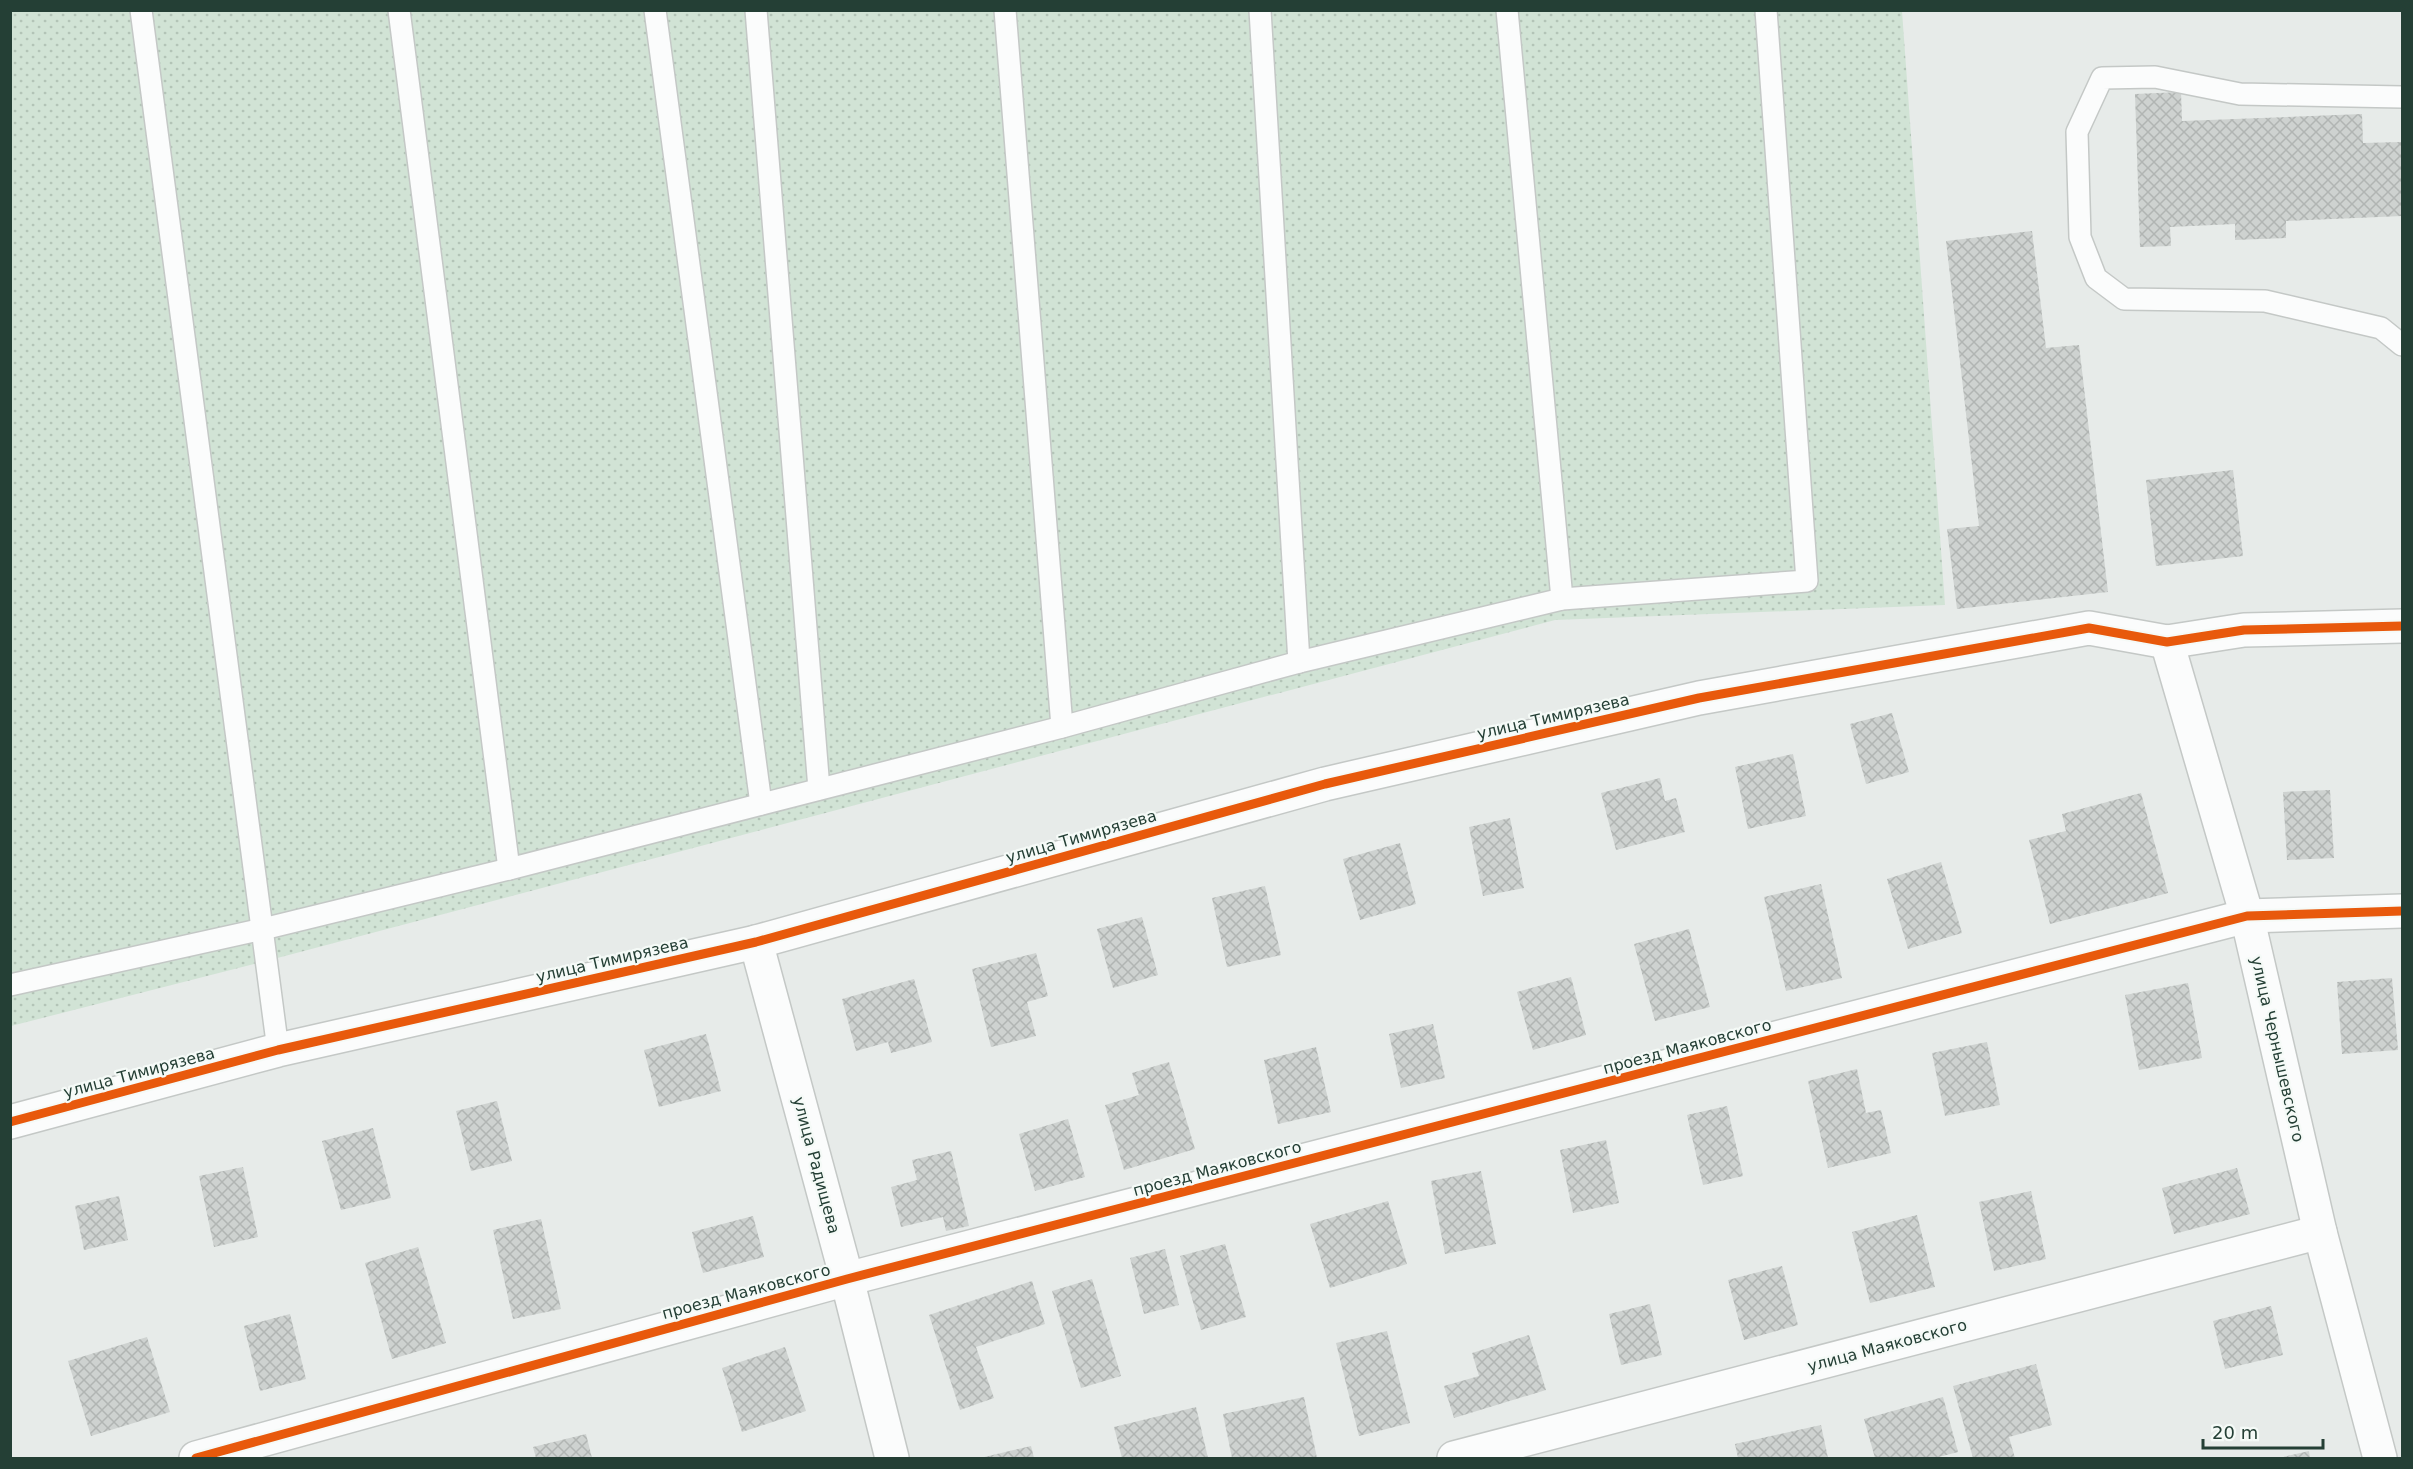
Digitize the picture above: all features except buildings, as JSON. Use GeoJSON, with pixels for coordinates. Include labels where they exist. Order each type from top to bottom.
{"type":"FeatureCollection","features":[{"type":"Feature","properties":{"kind":"street","name":"улица Тимирязева"},"geometry":{"type":"LineString","coordinates":[[10,1122],[278,1050],[756,942],[1325,784],[1700,698],[2089,628],[2168,642],[2244,630],[2403,626]]}},
{"type":"Feature","properties":{"kind":"street","name":"улица Чернышевского"},"geometry":{"type":"LineString","coordinates":[[2168,642],[2247,916],[2320,1232],[2380,1458]]}},
{"type":"Feature","properties":{"kind":"street"},"geometry":{"type":"LineString","coordinates":[[2247,916],[2403,910]]}},
{"type":"Feature","properties":{"kind":"street","name":"проезд Маяковского"},"geometry":{"type":"LineString","coordinates":[[196,1458],[848,1279],[2247,916]]}},
{"type":"Feature","properties":{"kind":"street","name":"улица Радищева"},"geometry":{"type":"LineString","coordinates":[[756,942],[848,1279],[892,1458]]}},
{"type":"Feature","properties":{"kind":"street","name":"улица Маяковского"},"geometry":{"type":"LineString","coordinates":[[1454,1458],[2320,1232]]}},
{"type":"Feature","properties":{"kind":"lane"},"geometry":{"type":"LineString","coordinates":[[141,10],[278,1050]]}},
{"type":"Feature","properties":{"kind":"lane"},"geometry":{"type":"LineString","coordinates":[[399,10],[509,869]]}},
{"type":"Feature","properties":{"kind":"lane"},"geometry":{"type":"LineString","coordinates":[[655,10],[761,804]]}},
{"type":"Feature","properties":{"kind":"lane"},"geometry":{"type":"LineString","coordinates":[[756,10],[819,789]]}},
{"type":"Feature","properties":{"kind":"lane"},"geometry":{"type":"LineString","coordinates":[[1005,10],[1062,727]]}},
{"type":"Feature","properties":{"kind":"lane"},"geometry":{"type":"LineString","coordinates":[[1260,10],[1299,662]]}},
{"type":"Feature","properties":{"kind":"lane"},"geometry":{"type":"LineString","coordinates":[[1507,10],[1562,598]]}},
{"type":"Feature","properties":{"kind":"lane"},"geometry":{"type":"LineString","coordinates":[[10,986],[263,929],[509,869],[1062,727],[1299,662],[1562,598],[1807,580],[1766,10]]}},
{"type":"Feature","properties":{"kind":"lane"},"geometry":{"type":"LineString","coordinates":[[2403,97],[2240,94],[2155,77],[2102,78],[2077,132],[2080,237],[2096,278],[2124,299],[2265,301],[2381,328],[2403,345]]}},
{"type":"Feature","properties":{"kind":"green space"},"geometry":{"type":"Polygon","coordinates":[[[11,11],[1902,11],[1945,605],[1555,620],[266,961],[11,1026],[11,11]]]}},
{"type":"Feature","properties":{"kind":"cycle path"},"geometry":{"type":"LineString","coordinates":[[10,1122],[278,1050],[756,942],[1325,784],[1699,698],[2089,628],[2167,642],[2244,630],[2402,626]]}},
{"type":"Feature","properties":{"kind":"cycle path"},"geometry":{"type":"LineString","coordinates":[[196,1458],[847,1279],[2247,916],[2402,911]]}}]}
